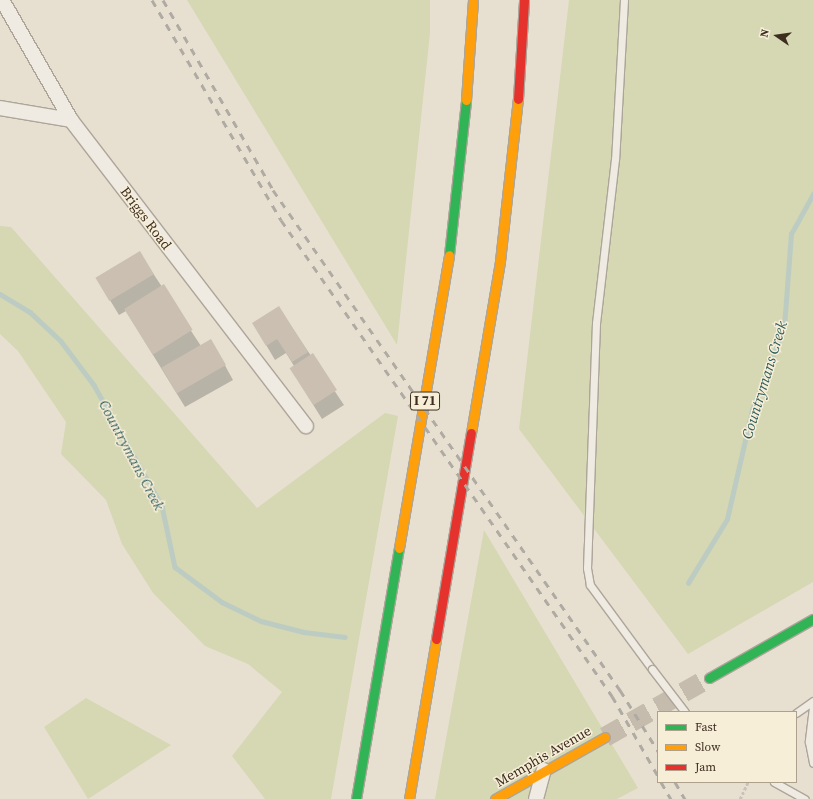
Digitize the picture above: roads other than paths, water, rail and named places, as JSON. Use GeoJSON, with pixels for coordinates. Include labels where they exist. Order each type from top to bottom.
{"type":"FeatureCollection","features":[{"type":"Feature","properties":{"kind":"main road","name":"I 71"},"geometry":{"type":"LineString","coordinates":[[356,799],[454,224],[469,73],[473,0]]}},
{"type":"Feature","properties":{"kind":"main road"},"geometry":{"type":"LineString","coordinates":[[410,799],[500,261],[520,83],[524,0]]}},
{"type":"Feature","properties":{"kind":"main road"},"geometry":{"type":"LineString","coordinates":[[709,678],[813,619]]}},
{"type":"Feature","properties":{"kind":"main road","name":"Memphis Avenue"},"geometry":{"type":"LineString","coordinates":[[496,799],[544,770],[605,737]]}},
{"type":"Feature","properties":{"kind":"street","name":"Briggs Road"},"geometry":{"type":"LineString","coordinates":[[2,0],[71,120],[306,426]]}},
{"type":"Feature","properties":{"kind":"street"},"geometry":{"type":"LineString","coordinates":[[0,108],[71,120]]}},
{"type":"Feature","properties":{"kind":"street"},"geometry":{"type":"LineString","coordinates":[[536,799],[544,770]]}},
{"type":"Feature","properties":{"kind":"lane"},"geometry":{"type":"LineString","coordinates":[[624,0],[615,158],[596,323],[587,568],[590,585],[684,711]]}},
{"type":"Feature","properties":{"kind":"lane"},"geometry":{"type":"LineString","coordinates":[[797,713],[813,701]]}},
{"type":"Feature","properties":{"kind":"lane"},"geometry":{"type":"LineString","coordinates":[[813,707],[809,742],[813,763]]}},
{"type":"Feature","properties":{"kind":"lane"},"geometry":{"type":"LineString","coordinates":[[776,783],[805,799]]}},
{"type":"Feature","properties":{"kind":"waterway","name":"Countrymans Creek"},"geometry":{"type":"LineString","coordinates":[[688,583],[727,519],[752,410],[784,327],[791,234],[813,194]]}},
{"type":"Feature","properties":{"kind":"waterway","name":"Countrymans Creek"},"geometry":{"type":"LineString","coordinates":[[0,294],[30,312],[61,341],[94,385],[162,506],[175,567],[222,602],[261,621],[304,632],[345,637]]}},
{"type":"Feature","properties":{"kind":"tunnel"},"geometry":{"type":"LineString","coordinates":[[605,737],[709,678]]}},
{"type":"Feature","properties":{"kind":"railway"},"geometry":{"type":"LineString","coordinates":[[152,0],[281,220],[612,696],[657,774]]}},
{"type":"Feature","properties":{"kind":"railway"},"geometry":{"type":"LineString","coordinates":[[163,0],[273,190],[620,690],[657,749]]}},
{"type":"Feature","properties":{"kind":"railway"},"geometry":{"type":"LineString","coordinates":[[662,783],[671,799]]}},
{"type":"Feature","properties":{"kind":"railway"},"geometry":{"type":"LineString","coordinates":[[676,783],[685,799]]}}]}
